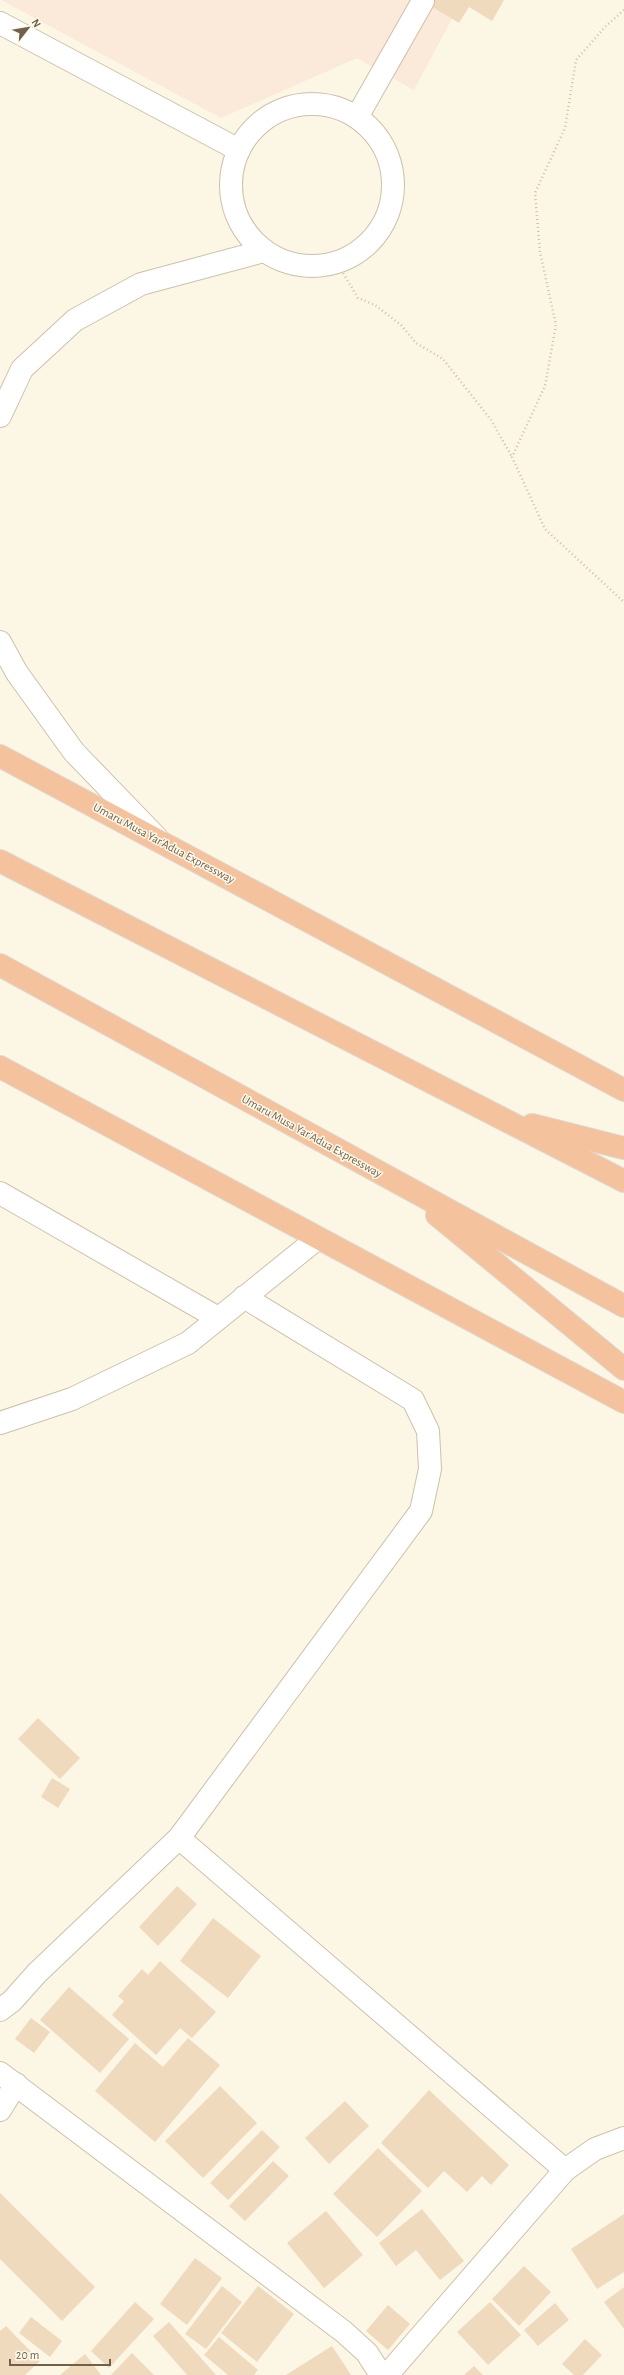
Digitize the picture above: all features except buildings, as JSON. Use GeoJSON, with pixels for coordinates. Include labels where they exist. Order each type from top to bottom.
{"type":"FeatureCollection","features":[{"type":"Feature","properties":{"kind":"highway","name":"Umaru Musa Yar'Adua Expressway"},"geometry":{"type":"LineString","coordinates":[[0,756],[624,1090]]}},
{"type":"Feature","properties":{"kind":"highway"},"geometry":{"type":"LineString","coordinates":[[0,861],[624,1182]]}},
{"type":"Feature","properties":{"kind":"highway","name":"Umaru Musa Yar'Adua Expressway"},"geometry":{"type":"LineString","coordinates":[[0,965],[624,1306]]}},
{"type":"Feature","properties":{"kind":"highway"},"geometry":{"type":"LineString","coordinates":[[0,1067],[624,1402]]}},
{"type":"Feature","properties":{"kind":"highway"},"geometry":{"type":"LineString","coordinates":[[496,1116],[624,1148]]}},
{"type":"Feature","properties":{"kind":"highway"},"geometry":{"type":"LineString","coordinates":[[397,1182],[624,1369]]}},
{"type":"Feature","properties":{"kind":"street"},"geometry":{"type":"LineString","coordinates":[[357,117],[423,1]]}},
{"type":"Feature","properties":{"kind":"street"},"geometry":{"type":"LineString","coordinates":[[0,23],[238,150]]}},
{"type":"Feature","properties":{"kind":"street"},"geometry":{"type":"LineString","coordinates":[[303,104],[331,106],[357,117],[377,136],[389,159],[394,184],[390,210],[378,233],[360,251],[338,263],[312,267],[287,263],[264,251],[245,230],[233,205],[231,177],[238,150],[254,128],[277,112],[303,104]]}},
{"type":"Feature","properties":{"kind":"street"},"geometry":{"type":"LineString","coordinates":[[0,416],[22,370],[75,320],[141,284],[264,251]]}},
{"type":"Feature","properties":{"kind":"street"},"geometry":{"type":"LineString","coordinates":[[0,642],[17,673],[74,752],[160,842]]}},
{"type":"Feature","properties":{"kind":"street"},"geometry":{"type":"LineString","coordinates":[[0,1193],[218,1318]]}},
{"type":"Feature","properties":{"kind":"street"},"geometry":{"type":"LineString","coordinates":[[0,1423],[79,1396],[188,1343],[318,1238]]}},
{"type":"Feature","properties":{"kind":"street"},"geometry":{"type":"LineString","coordinates":[[0,2010],[12,2001],[37,1973],[180,1838],[421,1511],[430,1469],[428,1431],[413,1400],[244,1298]]}},
{"type":"Feature","properties":{"kind":"street"},"geometry":{"type":"LineString","coordinates":[[180,1838],[565,2170]]}},
{"type":"Feature","properties":{"kind":"street"},"geometry":{"type":"LineString","coordinates":[[0,2110],[8,2078],[344,2332],[367,2352],[381,2375]]}},
{"type":"Feature","properties":{"kind":"street"},"geometry":{"type":"LineString","coordinates":[[386,2375],[565,2170],[595,2149],[624,2138]]}},
{"type":"Feature","properties":{"kind":"path"},"geometry":{"type":"LineString","coordinates":[[512,457],[546,386],[556,325],[540,252],[535,192],[565,128],[576,60],[606,26],[624,10]]}},
{"type":"Feature","properties":{"kind":"path"},"geometry":{"type":"LineString","coordinates":[[338,263],[358,298],[375,305],[401,325],[416,343],[443,359],[491,420],[512,457],[545,529],[624,602]]}},
{"type":"Feature","properties":{"kind":"shaded area"},"geometry":{"type":"Polygon","coordinates":[[[1,0],[462,0],[414,90],[357,58],[221,118],[1,0]]]}}]}
